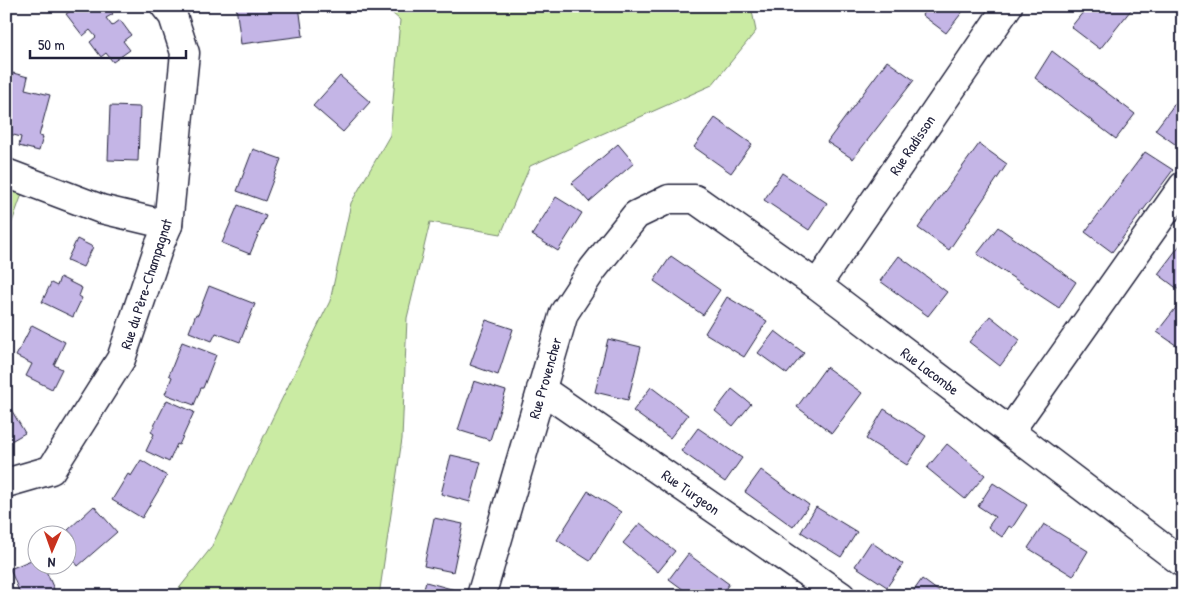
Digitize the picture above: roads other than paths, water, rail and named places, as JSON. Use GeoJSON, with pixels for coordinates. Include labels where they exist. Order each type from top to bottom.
{"type":"FeatureCollection","features":[{"type":"Feature","properties":{"kind":"street","name":"Rue du Père-Champagnat"},"geometry":{"type":"LineString","coordinates":[[6,483],[51,470],[116,367],[121,359],[159,246],[168,225],[185,53],[173,16],[165,6]]}},
{"type":"Feature","properties":{"kind":"street","name":"Rue Radisson"},"geometry":{"type":"LineString","coordinates":[[817,285],[1008,6]]}},
{"type":"Feature","properties":{"kind":"street"},"geometry":{"type":"LineString","coordinates":[[6,173],[101,209],[168,225]]}},
{"type":"Feature","properties":{"kind":"street"},"geometry":{"type":"LineString","coordinates":[[1010,431],[1183,186]]}},
{"type":"Feature","properties":{"kind":"street","name":"Rue Lacombe"},"geometry":{"type":"LineString","coordinates":[[669,198],[695,200],[817,285],[1183,563]]}},
{"type":"Feature","properties":{"kind":"street","name":"Rue Provencher"},"geometry":{"type":"LineString","coordinates":[[481,596],[564,313],[593,269],[636,215],[669,198]]}},
{"type":"Feature","properties":{"kind":"street","name":"Rue Turgeon"},"geometry":{"type":"LineString","coordinates":[[542,389],[841,596]]}}]}
